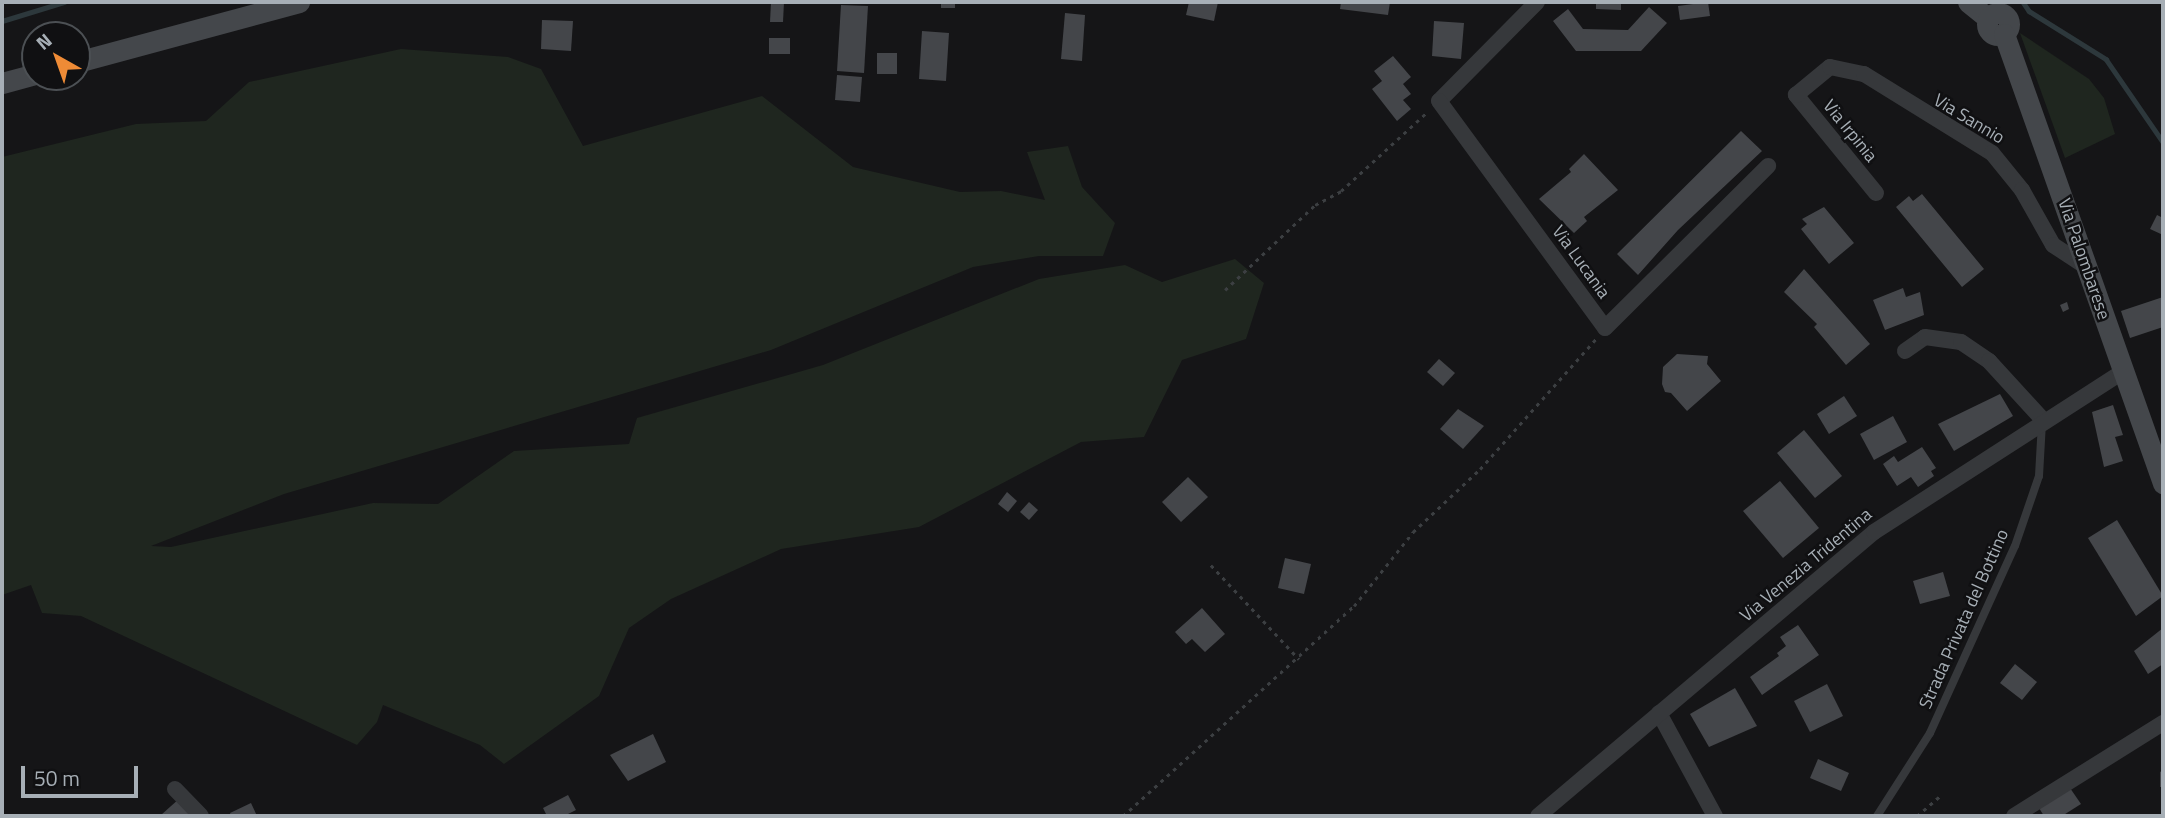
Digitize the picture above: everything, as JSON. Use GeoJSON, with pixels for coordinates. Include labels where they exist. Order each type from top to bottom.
{"type":"FeatureCollection","features":[{"type":"Feature","properties":{"kind":"main road"},"geometry":{"type":"LineString","coordinates":[[91,58],[299,2]]}},
{"type":"Feature","properties":{"kind":"main road"},"geometry":{"type":"LineString","coordinates":[[1968,2],[2001,17]]}},
{"type":"Feature","properties":{"kind":"main road","name":"Via Palombarese"},"geometry":{"type":"LineString","coordinates":[[2001,17],[2088,268],[2121,373],[2163,484]]}},
{"type":"Feature","properties":{"kind":"main road"},"geometry":{"type":"LineString","coordinates":[[2,83],[21,78]]}},
{"type":"Feature","properties":{"kind":"street"},"geometry":{"type":"LineString","coordinates":[[1439,101],[1537,2]]}},
{"type":"Feature","properties":{"kind":"street","name":"Via Sannio"},"geometry":{"type":"LineString","coordinates":[[1830,66],[1864,74],[1992,153],[2022,190],[2053,245],[2088,268]]}},
{"type":"Feature","properties":{"kind":"street","name":"Via Irpinia"},"geometry":{"type":"LineString","coordinates":[[1830,66],[1796,95],[1876,193]]}},
{"type":"Feature","properties":{"kind":"street","name":"Via Lucania"},"geometry":{"type":"LineString","coordinates":[[1439,101],[1605,328],[1768,166]]}},
{"type":"Feature","properties":{"kind":"street"},"geometry":{"type":"LineString","coordinates":[[1905,351],[1925,337],[1961,342],[1989,361],[2043,421]]}},
{"type":"Feature","properties":{"kind":"street","name":"Via Venezia Tridentina"},"geometry":{"type":"LineString","coordinates":[[1538,816],[1874,532],[2121,373]]}},
{"type":"Feature","properties":{"kind":"street"},"geometry":{"type":"LineString","coordinates":[[1658,713],[1715,816]]}},
{"type":"Feature","properties":{"kind":"street"},"geometry":{"type":"LineString","coordinates":[[2014,816],[2163,723]]}},
{"type":"Feature","properties":{"kind":"street"},"geometry":{"type":"LineString","coordinates":[[175,789],[201,816]]}},
{"type":"Feature","properties":{"kind":"lane","name":"Strada Privata del Bottino"},"geometry":{"type":"LineString","coordinates":[[1877,816],[1930,733],[2015,546],[2039,476],[2043,421]]}},
{"type":"Feature","properties":{"kind":"path"},"geometry":{"type":"LineString","coordinates":[[1225,290],[1315,205],[1340,191],[1439,101]]}},
{"type":"Feature","properties":{"kind":"path"},"geometry":{"type":"LineString","coordinates":[[1123,816],[1354,606],[1413,532],[1480,470],[1605,328]]}},
{"type":"Feature","properties":{"kind":"path"},"geometry":{"type":"LineString","coordinates":[[1210,565],[1298,659]]}},
{"type":"Feature","properties":{"kind":"path"},"geometry":{"type":"LineString","coordinates":[[1917,816],[1940,796]]}},
{"type":"Feature","properties":{"kind":"shaded area"},"geometry":{"type":"Polygon","coordinates":[[[2020,33],[2089,79],[2104,98],[2115,134],[2065,158],[2020,33]]]}},
{"type":"Feature","properties":{"kind":"shaded area"},"geometry":{"type":"Polygon","coordinates":[[[401,49],[508,57],[541,69],[583,146],[762,96],[853,167],[960,192],[1001,191],[1045,200],[1027,152],[1068,146],[1082,187],[1115,223],[1103,256],[1039,256],[973,267],[771,350],[284,494],[151,546],[171,547],[373,503],[438,504],[514,451],[629,444],[637,418],[823,365],[1039,279],[1125,265],[1162,282],[1235,259],[1264,283],[1246,339],[1182,360],[1144,437],[1081,442],[919,527],[781,549],[671,599],[629,628],[599,696],[504,764],[480,745],[383,705],[377,722],[357,745],[81,616],[42,613],[31,585],[2,595],[2,157],[136,124],[206,121],[249,82],[401,49]]]}},
{"type":"Feature","properties":{"kind":"building"},"geometry":{"type":"Polygon","coordinates":[[[771,2],[784,2],[783,22],[770,22],[771,2]]]}},
{"type":"Feature","properties":{"kind":"building"},"geometry":{"type":"Polygon","coordinates":[[[941,2],[955,2],[955,8],[941,8],[941,2]]]}},
{"type":"Feature","properties":{"kind":"building"},"geometry":{"type":"Polygon","coordinates":[[[1189,2],[1218,2],[1214,21],[1186,15],[1189,2]]]}},
{"type":"Feature","properties":{"kind":"building"},"geometry":{"type":"Polygon","coordinates":[[[1341,2],[1390,2],[1388,15],[1340,9],[1341,2]]]}},
{"type":"Feature","properties":{"kind":"building"},"geometry":{"type":"Polygon","coordinates":[[[1596,2],[1621,2],[1621,10],[1596,9],[1596,2]]]}},
{"type":"Feature","properties":{"kind":"building"},"geometry":{"type":"Polygon","coordinates":[[[1708,2],[1710,16],[1680,20],[1678,6],[1708,2]]]}},
{"type":"Feature","properties":{"kind":"building"},"geometry":{"type":"Polygon","coordinates":[[[841,5],[868,6],[864,73],[837,71],[841,5]]]}},
{"type":"Feature","properties":{"kind":"building"},"geometry":{"type":"Polygon","coordinates":[[[1649,7],[1667,23],[1641,51],[1576,51],[1553,21],[1568,9],[1583,29],[1628,30],[1649,7]]]}},
{"type":"Feature","properties":{"kind":"building"},"geometry":{"type":"Polygon","coordinates":[[[1065,13],[1085,15],[1082,61],[1061,59],[1065,13]]]}},
{"type":"Feature","properties":{"kind":"building"},"geometry":{"type":"Polygon","coordinates":[[[542,20],[573,21],[571,51],[541,49],[542,20]]]}},
{"type":"Feature","properties":{"kind":"building"},"geometry":{"type":"Polygon","coordinates":[[[1434,21],[1464,23],[1461,59],[1432,56],[1434,21]]]}},
{"type":"Feature","properties":{"kind":"building"},"geometry":{"type":"Polygon","coordinates":[[[922,31],[949,33],[946,81],[919,79],[922,31]]]}},
{"type":"Feature","properties":{"kind":"building"},"geometry":{"type":"Polygon","coordinates":[[[769,38],[790,38],[790,54],[769,54],[769,38]]]}},
{"type":"Feature","properties":{"kind":"building"},"geometry":{"type":"Polygon","coordinates":[[[877,53],[897,53],[897,74],[877,74],[877,53]]]}},
{"type":"Feature","properties":{"kind":"building"},"geometry":{"type":"Polygon","coordinates":[[[1393,56],[1411,77],[1403,84],[1411,94],[1403,100],[1411,109],[1397,121],[1372,89],[1382,81],[1374,71],[1393,56]]]}},
{"type":"Feature","properties":{"kind":"building"},"geometry":{"type":"Polygon","coordinates":[[[837,75],[862,77],[860,102],[835,100],[837,75]]]}},
{"type":"Feature","properties":{"kind":"building"},"geometry":{"type":"Polygon","coordinates":[[[1741,131],[1762,151],[1678,230],[1638,275],[1617,254],[1741,131]]]}},
{"type":"Feature","properties":{"kind":"building"},"geometry":{"type":"Polygon","coordinates":[[[1584,154],[1618,190],[1584,217],[1587,221],[1574,233],[1539,199],[1571,172],[1569,169],[1584,154]]]}},
{"type":"Feature","properties":{"kind":"building"},"geometry":{"type":"Polygon","coordinates":[[[1922,194],[1984,269],[1962,287],[1896,207],[1909,196],[1913,201],[1922,194]]]}},
{"type":"Feature","properties":{"kind":"building"},"geometry":{"type":"Polygon","coordinates":[[[1824,207],[1854,243],[1829,264],[1801,229],[1807,224],[1802,219],[1824,207]]]}},
{"type":"Feature","properties":{"kind":"building"},"geometry":{"type":"Polygon","coordinates":[[[2157,215],[2163,218],[2163,235],[2150,229],[2157,215]]]}},
{"type":"Feature","properties":{"kind":"building"},"geometry":{"type":"Polygon","coordinates":[[[1804,269],[1870,344],[1846,365],[1814,327],[1817,324],[1784,292],[1804,269]]]}},
{"type":"Feature","properties":{"kind":"building"},"geometry":{"type":"Polygon","coordinates":[[[1903,288],[1906,297],[1920,292],[1924,315],[1885,330],[1873,300],[1903,288]]]}},
{"type":"Feature","properties":{"kind":"building"},"geometry":{"type":"Polygon","coordinates":[[[2163,297],[2163,327],[2130,338],[2121,311],[2163,297]]]}},
{"type":"Feature","properties":{"kind":"building"},"geometry":{"type":"Polygon","coordinates":[[[2067,302],[2069,309],[2063,312],[2060,305],[2067,302]]]}},
{"type":"Feature","properties":{"kind":"building"},"geometry":{"type":"Polygon","coordinates":[[[1677,354],[1708,356],[1707,364],[1721,381],[1687,411],[1671,393],[1665,392],[1662,384],[1663,367],[1677,354]]]}},
{"type":"Feature","properties":{"kind":"building"},"geometry":{"type":"Polygon","coordinates":[[[1439,359],[1455,373],[1443,386],[1427,372],[1439,359]]]}},
{"type":"Feature","properties":{"kind":"building"},"geometry":{"type":"Polygon","coordinates":[[[2000,394],[2013,416],[1954,451],[1938,424],[2000,394]]]}},
{"type":"Feature","properties":{"kind":"building"},"geometry":{"type":"Polygon","coordinates":[[[1844,396],[1857,416],[1829,434],[1817,414],[1844,396]]]}},
{"type":"Feature","properties":{"kind":"building"},"geometry":{"type":"Polygon","coordinates":[[[2113,405],[2123,435],[2115,437],[2123,461],[2104,467],[2092,412],[2113,405]]]}},
{"type":"Feature","properties":{"kind":"building"},"geometry":{"type":"Polygon","coordinates":[[[1458,409],[1484,426],[1463,449],[1440,429],[1458,409]]]}},
{"type":"Feature","properties":{"kind":"building"},"geometry":{"type":"Polygon","coordinates":[[[1893,416],[1907,442],[1874,460],[1860,434],[1893,416]]]}},
{"type":"Feature","properties":{"kind":"building"},"geometry":{"type":"Polygon","coordinates":[[[1804,430],[1842,476],[1815,498],[1777,453],[1804,430]]]}},
{"type":"Feature","properties":{"kind":"building"},"geometry":{"type":"Polygon","coordinates":[[[1922,447],[1936,468],[1931,471],[1934,476],[1918,487],[1911,477],[1897,486],[1883,464],[1894,456],[1898,462],[1922,447]]]}},
{"type":"Feature","properties":{"kind":"building"},"geometry":{"type":"Polygon","coordinates":[[[1188,477],[1208,497],[1181,522],[1162,502],[1188,477]]]}},
{"type":"Feature","properties":{"kind":"building"},"geometry":{"type":"Polygon","coordinates":[[[1780,481],[1819,528],[1783,558],[1743,511],[1780,481]]]}},
{"type":"Feature","properties":{"kind":"building"},"geometry":{"type":"Polygon","coordinates":[[[1007,492],[1017,501],[1008,512],[998,504],[1007,492]]]}},
{"type":"Feature","properties":{"kind":"building"},"geometry":{"type":"Polygon","coordinates":[[[1029,502],[1038,510],[1029,520],[1020,512],[1029,502]]]}},
{"type":"Feature","properties":{"kind":"building"},"geometry":{"type":"Polygon","coordinates":[[[2117,520],[2163,596],[2136,616],[2088,538],[2117,520]]]}},
{"type":"Feature","properties":{"kind":"building"},"geometry":{"type":"Polygon","coordinates":[[[1285,558],[1311,564],[1304,594],[1278,588],[1285,558]]]}},
{"type":"Feature","properties":{"kind":"building"},"geometry":{"type":"Polygon","coordinates":[[[1943,572],[1950,596],[1920,604],[1913,581],[1943,572]]]}},
{"type":"Feature","properties":{"kind":"building"},"geometry":{"type":"Polygon","coordinates":[[[1202,608],[1225,634],[1205,652],[1192,639],[1186,644],[1175,632],[1202,608]]]}},
{"type":"Feature","properties":{"kind":"building"},"geometry":{"type":"Polygon","coordinates":[[[1798,625],[1819,655],[1762,695],[1750,677],[1779,656],[1777,653],[1786,646],[1780,637],[1798,625]]]}},
{"type":"Feature","properties":{"kind":"building"},"geometry":{"type":"Polygon","coordinates":[[[2163,628],[2163,664],[2148,674],[2134,651],[2163,628]]]}},
{"type":"Feature","properties":{"kind":"building"},"geometry":{"type":"Polygon","coordinates":[[[2015,664],[2037,682],[2022,700],[2000,683],[2015,664]]]}},
{"type":"Feature","properties":{"kind":"building"},"geometry":{"type":"Polygon","coordinates":[[[1827,684],[1843,716],[1810,732],[1794,701],[1827,684]]]}},
{"type":"Feature","properties":{"kind":"building"},"geometry":{"type":"Polygon","coordinates":[[[1735,688],[1757,726],[1709,747],[1690,714],[1735,688]]]}},
{"type":"Feature","properties":{"kind":"building"},"geometry":{"type":"Polygon","coordinates":[[[653,734],[666,762],[628,781],[610,755],[653,734]]]}},
{"type":"Feature","properties":{"kind":"building"},"geometry":{"type":"Polygon","coordinates":[[[1818,759],[1849,773],[1841,791],[1810,778],[1818,759]]]}},
{"type":"Feature","properties":{"kind":"building"},"geometry":{"type":"Polygon","coordinates":[[[2163,770],[2163,787],[2160,787],[2160,772],[2163,770]]]}},
{"type":"Feature","properties":{"kind":"building"},"geometry":{"type":"Polygon","coordinates":[[[2070,788],[2081,804],[2062,816],[2044,816],[2039,808],[2070,788]]]}},
{"type":"Feature","properties":{"kind":"building"},"geometry":{"type":"Polygon","coordinates":[[[568,795],[576,810],[564,816],[547,816],[543,808],[568,795]]]}},
{"type":"Feature","properties":{"kind":"building"},"geometry":{"type":"Polygon","coordinates":[[[180,798],[195,816],[161,815],[180,798]]]}},
{"type":"Feature","properties":{"kind":"building"},"geometry":{"type":"Polygon","coordinates":[[[251,803],[257,816],[231,816],[230,813],[251,803]]]}},
{"type":"Feature","properties":{"kind":"waterway"},"geometry":{"type":"LineString","coordinates":[[2,21],[64,2]]}},
{"type":"Feature","properties":{"kind":"waterway"},"geometry":{"type":"LineString","coordinates":[[2023,2],[2029,11],[2106,59],[2163,142]]}}]}
